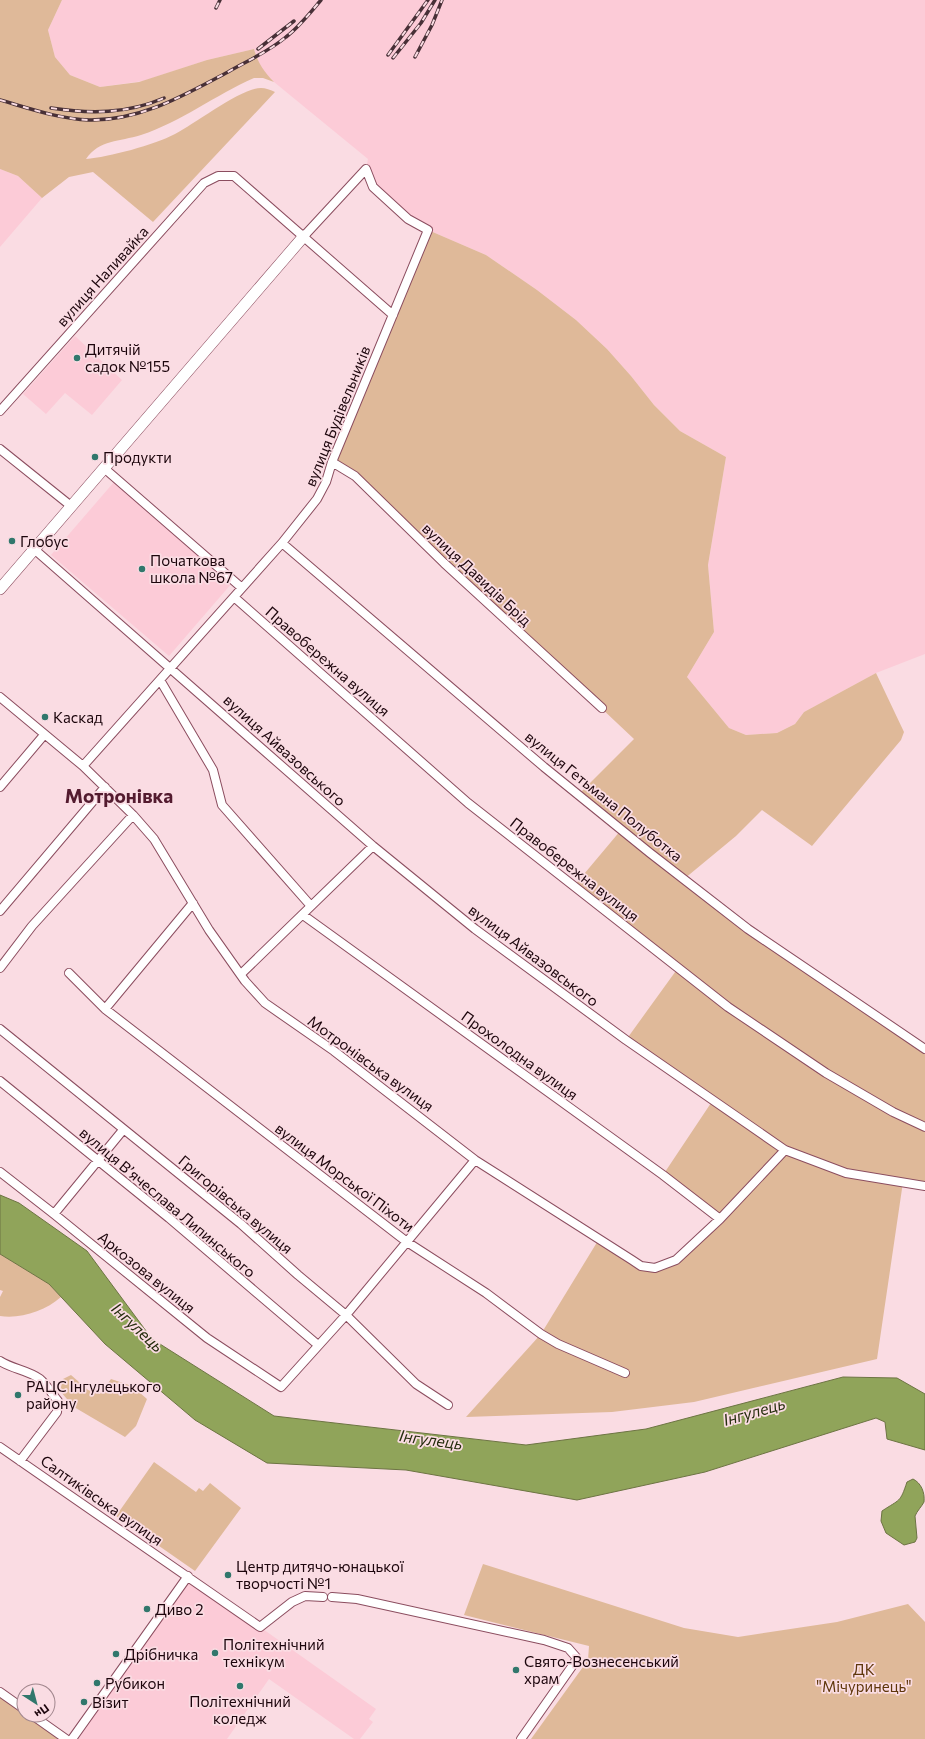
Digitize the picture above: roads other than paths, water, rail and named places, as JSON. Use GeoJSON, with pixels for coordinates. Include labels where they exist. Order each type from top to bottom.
{"type":"FeatureCollection","features":[{"type":"Feature","properties":{"kind":"street","name":"вулиця Будівельників"},"geometry":{"type":"LineString","coordinates":[[83,766],[282,543],[317,499],[326,482],[332,462],[428,230],[408,219],[373,187],[366,169],[304,236]]}},
{"type":"Feature","properties":{"kind":"street","name":"вулиця Наливайка"},"geometry":{"type":"LineString","coordinates":[[0,411],[204,183],[218,176],[234,176],[304,236]]}},
{"type":"Feature","properties":{"kind":"street"},"geometry":{"type":"LineString","coordinates":[[0,589],[304,236],[393,315]]}},
{"type":"Feature","properties":{"kind":"street"},"geometry":{"type":"LineString","coordinates":[[0,449],[71,506]]}},
{"type":"Feature","properties":{"kind":"street","name":"вулиця Давидів Брід"},"geometry":{"type":"LineString","coordinates":[[332,462],[355,476],[444,563],[602,708]]}},
{"type":"Feature","properties":{"kind":"street"},"geometry":{"type":"LineString","coordinates":[[104,468],[242,588]]}},
{"type":"Feature","properties":{"kind":"street","name":"вулиця Гетьмана Полуботка"},"geometry":{"type":"LineString","coordinates":[[282,543],[544,767],[650,853],[748,929],[925,1049]]}},
{"type":"Feature","properties":{"kind":"street","name":"вулиця Айвазовського"},"geometry":{"type":"LineString","coordinates":[[34,549],[171,667],[373,846],[475,929],[626,1040],[785,1150],[846,1173],[925,1186]]}},
{"type":"Feature","properties":{"kind":"street","name":"Правобережна вулиця"},"geometry":{"type":"LineString","coordinates":[[234,597],[468,803],[728,1008],[826,1073],[893,1112],[925,1127]]}},
{"type":"Feature","properties":{"kind":"street"},"geometry":{"type":"LineString","coordinates":[[160,680],[213,770],[222,805],[311,906]]}},
{"type":"Feature","properties":{"kind":"street","name":"Мотронівська вулиця"},"geometry":{"type":"LineString","coordinates":[[0,696],[44,735],[83,766],[133,814],[154,839],[209,930],[256,993],[272,1009],[334,1051],[475,1160],[642,1266],[655,1268],[676,1260],[720,1219],[785,1150]]}},
{"type":"Feature","properties":{"kind":"street"},"geometry":{"type":"LineString","coordinates":[[0,786],[44,735]]}},
{"type":"Feature","properties":{"kind":"street"},"geometry":{"type":"LineString","coordinates":[[0,911],[105,787]]}},
{"type":"Feature","properties":{"kind":"street"},"geometry":{"type":"LineString","coordinates":[[0,968],[32,926],[133,814]]}},
{"type":"Feature","properties":{"kind":"street"},"geometry":{"type":"LineString","coordinates":[[241,974],[304,915],[311,906],[373,846]]}},
{"type":"Feature","properties":{"kind":"street"},"geometry":{"type":"LineString","coordinates":[[105,1010],[193,903]]}},
{"type":"Feature","properties":{"kind":"street","name":"Прохолодна вулиця"},"geometry":{"type":"LineString","coordinates":[[304,915],[663,1175],[720,1219]]}},
{"type":"Feature","properties":{"kind":"street","name":"вулиця Морської Піхоти"},"geometry":{"type":"LineString","coordinates":[[69,973],[105,1010],[407,1242],[486,1293],[541,1334],[558,1344],[625,1373]]}},
{"type":"Feature","properties":{"kind":"street","name":"Григорівська вулиця"},"geometry":{"type":"LineString","coordinates":[[0,1029],[241,1224],[298,1275],[346,1314],[416,1384],[448,1406]]}},
{"type":"Feature","properties":{"kind":"street","name":"вулиця В’ячеслава Липинського"},"geometry":{"type":"LineString","coordinates":[[0,1081],[98,1162],[169,1218],[318,1345]]}},
{"type":"Feature","properties":{"kind":"street"},"geometry":{"type":"LineString","coordinates":[[54,1214],[123,1130]]}},
{"type":"Feature","properties":{"kind":"street"},"geometry":{"type":"LineString","coordinates":[[318,1345],[346,1314],[475,1160]]}},
{"type":"Feature","properties":{"kind":"street","name":"Аркозова вулиця"},"geometry":{"type":"LineString","coordinates":[[0,1172],[207,1338],[281,1386],[318,1345]]}},
{"type":"Feature","properties":{"kind":"street"},"geometry":{"type":"LineString","coordinates":[[0,1361],[40,1379],[58,1401],[57,1412],[20,1461]]}},
{"type":"Feature","properties":{"kind":"street","name":"Салтиківська вулиця"},"geometry":{"type":"LineString","coordinates":[[0,1447],[260,1627],[292,1602],[305,1596],[323,1596]]}},
{"type":"Feature","properties":{"kind":"street"},"geometry":{"type":"LineString","coordinates":[[72,1739],[188,1576]]}},
{"type":"Feature","properties":{"kind":"street"},"geometry":{"type":"LineString","coordinates":[[332,1597],[357,1599],[525,1635],[568,1648],[576,1656],[575,1662],[521,1739]]}},
{"type":"Feature","properties":{"kind":"street"},"geometry":{"type":"LineString","coordinates":[[0,1692],[16,1703]]}},
{"type":"Feature","properties":{"kind":"street"},"geometry":{"type":"LineString","coordinates":[[43,1723],[66,1739]]}},
{"type":"Feature","properties":{"kind":"water","name":"Інгулець"},"geometry":{"type":"Polygon","coordinates":[[[0,1195],[19,1203],[87,1251],[152,1339],[274,1416],[526,1445],[646,1429],[843,1377],[897,1378],[925,1394],[925,1450],[887,1439],[885,1422],[876,1418],[705,1472],[577,1500],[406,1470],[267,1463],[195,1420],[105,1344],[49,1284],[0,1254],[0,1195]]]}},
{"type":"Feature","properties":{"kind":"water"},"geometry":{"type":"Polygon","coordinates":[[[913,1479],[922,1488],[924,1502],[915,1516],[917,1538],[915,1542],[904,1545],[886,1533],[881,1521],[882,1511],[899,1500],[903,1494],[907,1482],[913,1479]]]}},
{"type":"Feature","properties":{"kind":"railway"},"geometry":{"type":"LineString","coordinates":[[216,8],[220,0]]}},
{"type":"Feature","properties":{"kind":"railway"},"geometry":{"type":"LineString","coordinates":[[0,100],[66,118],[89,120],[108,119],[144,111],[178,98],[272,47],[295,29],[321,0]]}},
{"type":"Feature","properties":{"kind":"railway"},"geometry":{"type":"LineString","coordinates":[[388,55],[428,0]]}},
{"type":"Feature","properties":{"kind":"railway"},"geometry":{"type":"LineString","coordinates":[[393,58],[421,23],[435,0]]}},
{"type":"Feature","properties":{"kind":"railway"},"geometry":{"type":"LineString","coordinates":[[415,57],[432,25],[442,0]]}},
{"type":"Feature","properties":{"kind":"railway"},"geometry":{"type":"LineString","coordinates":[[258,49],[294,21]]}},
{"type":"Feature","properties":{"kind":"railway"},"geometry":{"type":"LineString","coordinates":[[51,108],[94,112],[122,110],[164,98]]}},
{"type":"Feature","properties":{"kind":"place","name":"Дитячій садок №155"},"geometry":{"type":"Point","coordinates":[77,358]}},
{"type":"Feature","properties":{"kind":"place","name":"Продукти"},"geometry":{"type":"Point","coordinates":[95,457]}},
{"type":"Feature","properties":{"kind":"place","name":"Глобус"},"geometry":{"type":"Point","coordinates":[12,541]}},
{"type":"Feature","properties":{"kind":"place","name":"Початкова школа №67"},"geometry":{"type":"Point","coordinates":[142,569]}},
{"type":"Feature","properties":{"kind":"place","name":"Каскад"},"geometry":{"type":"Point","coordinates":[45,717]}},
{"type":"Feature","properties":{"kind":"place","name":"РАЦС Інгулецького району"},"geometry":{"type":"Point","coordinates":[18,1395]}},
{"type":"Feature","properties":{"kind":"place","name":"Центр дитячо-юнацької творчості №1"},"geometry":{"type":"Point","coordinates":[228,1575]}},
{"type":"Feature","properties":{"kind":"place","name":"Диво 2"},"geometry":{"type":"Point","coordinates":[147,1609]}},
{"type":"Feature","properties":{"kind":"place","name":"Політехнічний технікум"},"geometry":{"type":"Point","coordinates":[215,1653]}},
{"type":"Feature","properties":{"kind":"place","name":"Дрібничка"},"geometry":{"type":"Point","coordinates":[116,1654]}},
{"type":"Feature","properties":{"kind":"place","name":"Свято-Вознесенський храм"},"geometry":{"type":"Point","coordinates":[516,1670]}},
{"type":"Feature","properties":{"kind":"place","name":"Рубикон"},"geometry":{"type":"Point","coordinates":[97,1683]}},
{"type":"Feature","properties":{"kind":"place","name":"Політехнічний коледж"},"geometry":{"type":"Point","coordinates":[240,1686]}},
{"type":"Feature","properties":{"kind":"place","name":"Візит"},"geometry":{"type":"Point","coordinates":[84,1702]}},
{"type":"Feature","properties":{"kind":"district","name":"Мотронівка"},"geometry":{"type":"Point","coordinates":[119,795]}},
{"type":"Feature","properties":{"kind":"park label","name":"ДК \"Мічуринець\""},"geometry":{"type":"Point","coordinates":[864,1678]}}]}
